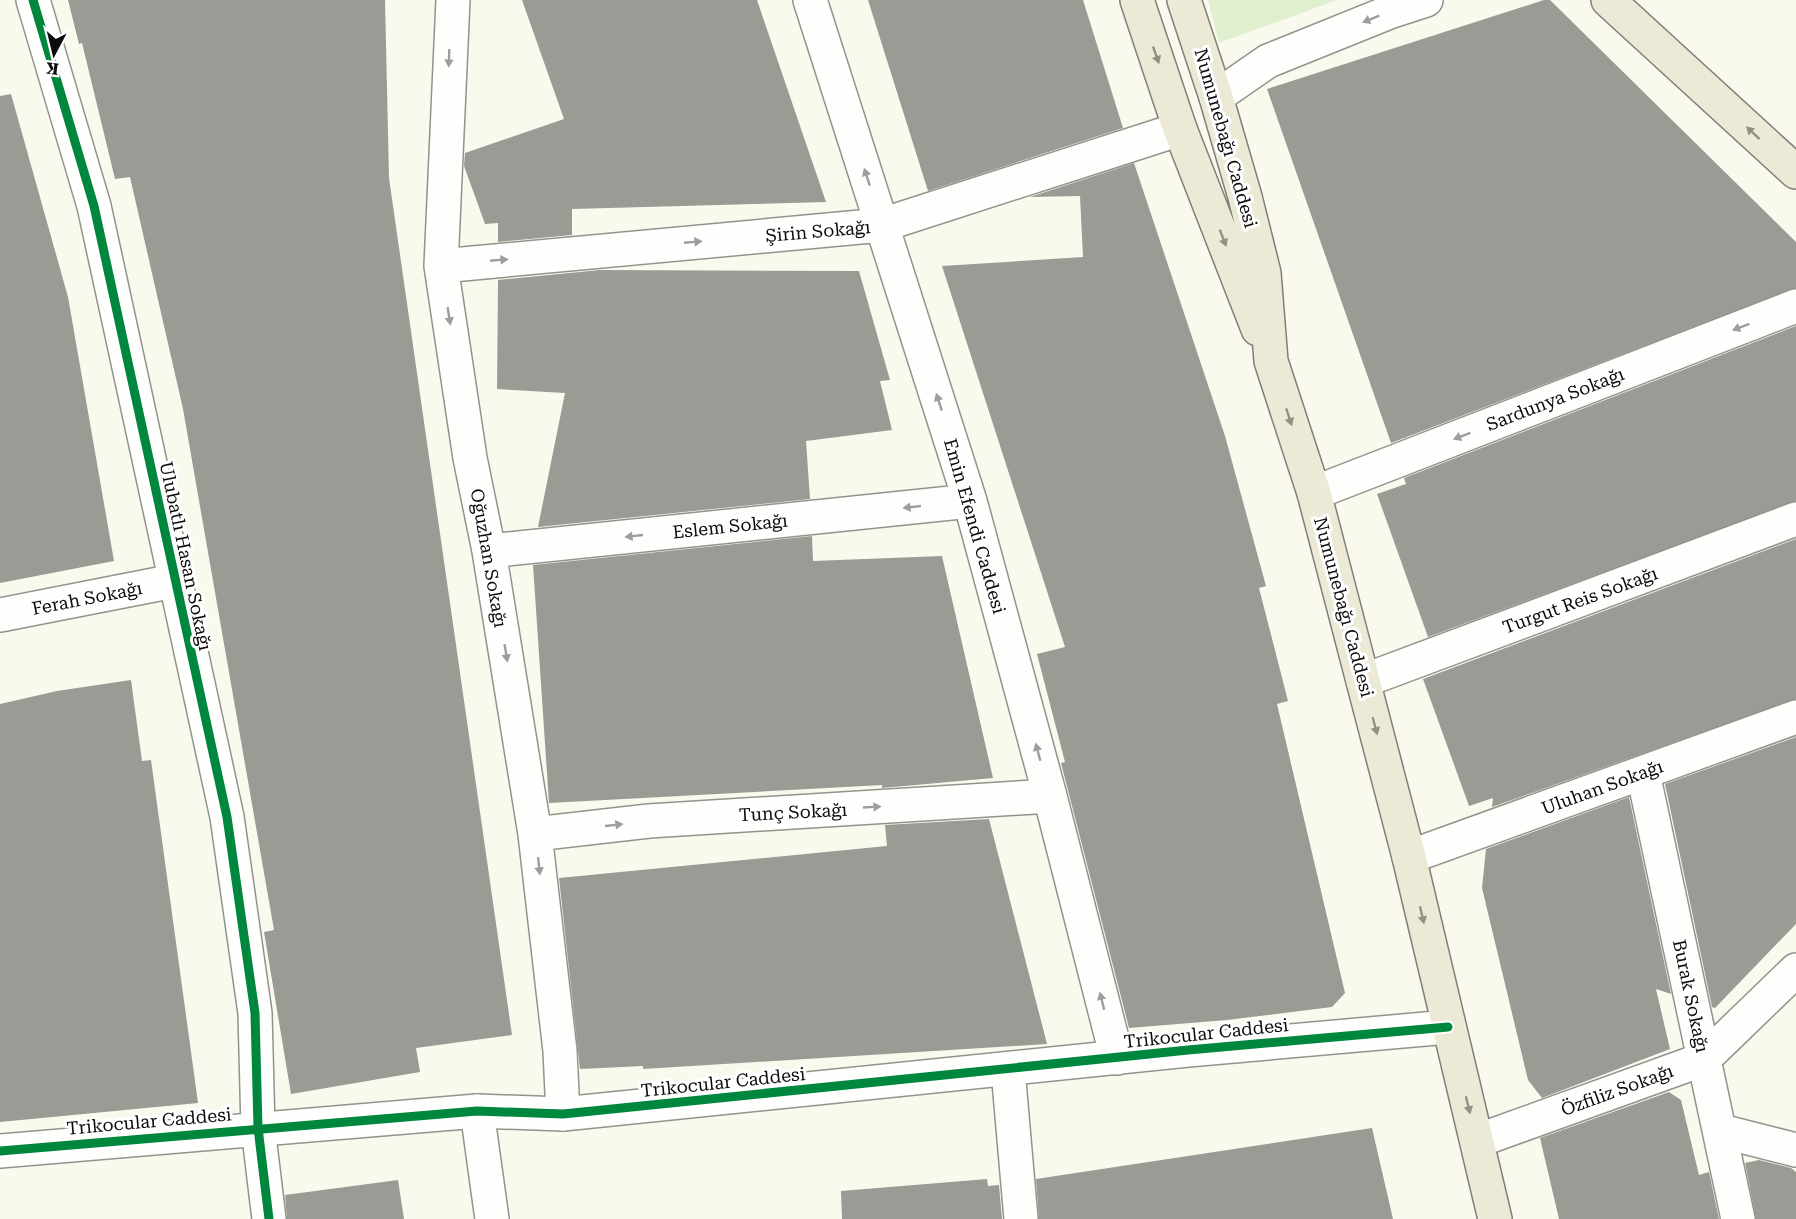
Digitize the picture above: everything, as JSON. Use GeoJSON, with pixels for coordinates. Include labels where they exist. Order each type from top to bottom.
{"type":"FeatureCollection","features":[{"type":"Feature","properties":{"kind":"main road"},"geometry":{"type":"LineString","coordinates":[[1137,0],[1180,129],[1271,361]]}},
{"type":"Feature","properties":{"kind":"main road","name":"Numunebağı Caddesi"},"geometry":{"type":"LineString","coordinates":[[1184,0],[1216,97],[1264,273],[1271,361],[1314,493],[1409,857],[1495,1219]]}},
{"type":"Feature","properties":{"kind":"main road"},"geometry":{"type":"LineString","coordinates":[[1608,0],[1796,172]]}},
{"type":"Feature","properties":{"kind":"street","name":"Ulubatlı Hasan Sokağı"},"geometry":{"type":"LineString","coordinates":[[33,0],[94,206],[227,817],[255,1013],[258,1128],[269,1219]]}},
{"type":"Feature","properties":{"kind":"street","name":"Oğuzhan Sokağı"},"geometry":{"type":"LineString","coordinates":[[453,0],[441,266],[470,458],[489,551],[535,834],[560,1051],[563,1114]]}},
{"type":"Feature","properties":{"kind":"street","name":"Emin Efendi Caddesi"},"geometry":{"type":"LineString","coordinates":[[810,0],[970,501],[1050,796],[1117,1058]]}},
{"type":"Feature","properties":{"kind":"street"},"geometry":{"type":"LineString","coordinates":[[1216,97],[1268,61],[1392,10],[1426,0]]}},
{"type":"Feature","properties":{"kind":"street","name":"Şirin Sokağı"},"geometry":{"type":"LineString","coordinates":[[441,266],[882,225],[1180,129]]}},
{"type":"Feature","properties":{"kind":"street","name":"Sardunya Sokağı"},"geometry":{"type":"LineString","coordinates":[[1314,493],[1796,306]]}},
{"type":"Feature","properties":{"kind":"street","name":"Eslem Sokağı"},"geometry":{"type":"LineString","coordinates":[[489,551],[970,501]]}},
{"type":"Feature","properties":{"kind":"street","name":"Turgut Reis Sokağı"},"geometry":{"type":"LineString","coordinates":[[1363,681],[1796,519]]}},
{"type":"Feature","properties":{"kind":"street","name":"Ferah Sokağı"},"geometry":{"type":"LineString","coordinates":[[0,615],[174,581]]}},
{"type":"Feature","properties":{"kind":"street","name":"Uluhan Sokağı"},"geometry":{"type":"LineString","coordinates":[[1409,857],[1796,717]]}},
{"type":"Feature","properties":{"kind":"street","name":"Burak Sokağı"},"geometry":{"type":"LineString","coordinates":[[1643,773],[1738,1219]]}},
{"type":"Feature","properties":{"kind":"street","name":"Tunç Sokağı"},"geometry":{"type":"LineString","coordinates":[[535,834],[649,821],[1050,796]]}},
{"type":"Feature","properties":{"kind":"street","name":"Özfiliz Sokağı"},"geometry":{"type":"LineString","coordinates":[[1477,1141],[1704,1059],[1796,970]]}},
{"type":"Feature","properties":{"kind":"street","name":"Trikocular Caddesi"},"geometry":{"type":"LineString","coordinates":[[0,1151],[477,1111],[563,1114],[1448,1027]]}},
{"type":"Feature","properties":{"kind":"street"},"geometry":{"type":"LineString","coordinates":[[1008,1070],[1021,1219]]}},
{"type":"Feature","properties":{"kind":"street"},"geometry":{"type":"LineString","coordinates":[[477,1111],[492,1219]]}},
{"type":"Feature","properties":{"kind":"street"},"geometry":{"type":"LineString","coordinates":[[1721,1131],[1796,1150]]}},
{"type":"Feature","properties":{"kind":"green space"},"geometry":{"type":"Polygon","coordinates":[[[1208,0],[1337,0],[1219,43],[1208,0]]]}},
{"type":"Feature","properties":{"kind":"building"},"geometry":{"type":"Polygon","coordinates":[[[68,0],[385,0],[389,178],[512,1035],[416,1048],[420,1072],[291,1094],[264,932],[274,930],[183,409],[130,177],[115,179],[82,43],[79,44],[68,0]]]}},
{"type":"Feature","properties":{"kind":"building"},"geometry":{"type":"Polygon","coordinates":[[[522,0],[757,0],[826,202],[572,209],[572,235],[498,242],[498,223],[485,224],[464,166],[465,153],[564,119],[522,0]]]}},
{"type":"Feature","properties":{"kind":"building"},"geometry":{"type":"Polygon","coordinates":[[[868,0],[1083,0],[1123,128],[928,191],[868,0]]]}},
{"type":"Feature","properties":{"kind":"building"},"geometry":{"type":"Polygon","coordinates":[[[1544,0],[1550,0],[1796,242],[1796,288],[1391,443],[1267,89],[1544,0]]]}},
{"type":"Feature","properties":{"kind":"building"},"geometry":{"type":"Polygon","coordinates":[[[11,94],[68,297],[114,561],[0,583],[0,96],[11,94]]]}},
{"type":"Feature","properties":{"kind":"building"},"geometry":{"type":"Polygon","coordinates":[[[1134,163],[1225,436],[1266,586],[1259,588],[1288,701],[1277,704],[1345,993],[1332,1007],[1227,1020],[1129,1028],[1061,763],[1065,762],[1037,654],[1065,647],[942,266],[1083,257],[1080,196],[1030,197],[1134,163]]]}},
{"type":"Feature","properties":{"kind":"building"},"geometry":{"type":"Polygon","coordinates":[[[600,270],[859,271],[890,380],[880,381],[892,430],[806,441],[810,499],[538,527],[565,393],[497,389],[498,280],[600,270]]]}},
{"type":"Feature","properties":{"kind":"building"},"geometry":{"type":"Polygon","coordinates":[[[1796,326],[1796,501],[1428,637],[1377,494],[1406,484],[1404,478],[1796,326]]]}},
{"type":"Feature","properties":{"kind":"building"},"geometry":{"type":"Polygon","coordinates":[[[812,536],[813,561],[942,556],[993,778],[882,788],[882,785],[549,803],[533,565],[812,536]]]}},
{"type":"Feature","properties":{"kind":"building"},"geometry":{"type":"Polygon","coordinates":[[[1796,539],[1796,699],[1492,807],[1493,798],[1469,806],[1423,679],[1796,539]]]}},
{"type":"Feature","properties":{"kind":"building"},"geometry":{"type":"Polygon","coordinates":[[[131,680],[142,761],[151,760],[198,1103],[0,1122],[0,704],[57,691],[131,680]]]}},
{"type":"Feature","properties":{"kind":"building"},"geometry":{"type":"Polygon","coordinates":[[[1796,737],[1796,924],[1715,1008],[1712,1007],[1665,784],[1796,737]]]}},
{"type":"Feature","properties":{"kind":"building"},"geometry":{"type":"Polygon","coordinates":[[[1629,797],[1671,994],[1656,989],[1670,1049],[1542,1098],[1528,1080],[1482,888],[1486,849],[1629,797]]]}},
{"type":"Feature","properties":{"kind":"building"},"geometry":{"type":"Polygon","coordinates":[[[989,819],[1047,1044],[643,1069],[643,1066],[580,1069],[559,878],[887,846],[885,825],[989,819]]]}},
{"type":"Feature","properties":{"kind":"building"},"geometry":{"type":"Polygon","coordinates":[[[1669,1092],[1681,1100],[1699,1175],[1709,1172],[1719,1219],[1559,1219],[1540,1138],[1669,1092]]]}},
{"type":"Feature","properties":{"kind":"building"},"geometry":{"type":"Polygon","coordinates":[[[1372,1128],[1393,1219],[1039,1219],[1036,1179],[1372,1128]]]}},
{"type":"Feature","properties":{"kind":"building"},"geometry":{"type":"Polygon","coordinates":[[[1759,1160],[1791,1168],[1796,1172],[1796,1219],[1756,1219],[1745,1163],[1759,1160]]]}},
{"type":"Feature","properties":{"kind":"building"},"geometry":{"type":"Polygon","coordinates":[[[987,1179],[988,1186],[999,1185],[1002,1219],[842,1219],[841,1191],[987,1179]]]}},
{"type":"Feature","properties":{"kind":"building"},"geometry":{"type":"Polygon","coordinates":[[[398,1180],[404,1219],[287,1219],[285,1195],[398,1180]]]}},
{"type":"Feature","properties":{"kind":"cycle path"},"geometry":{"type":"LineString","coordinates":[[33,0],[94,206],[227,817],[255,1013],[258,1128],[269,1219]]}},
{"type":"Feature","properties":{"kind":"cycle path"},"geometry":{"type":"LineString","coordinates":[[0,1151],[477,1111],[563,1114],[1188,1050],[1448,1027]]}}]}
